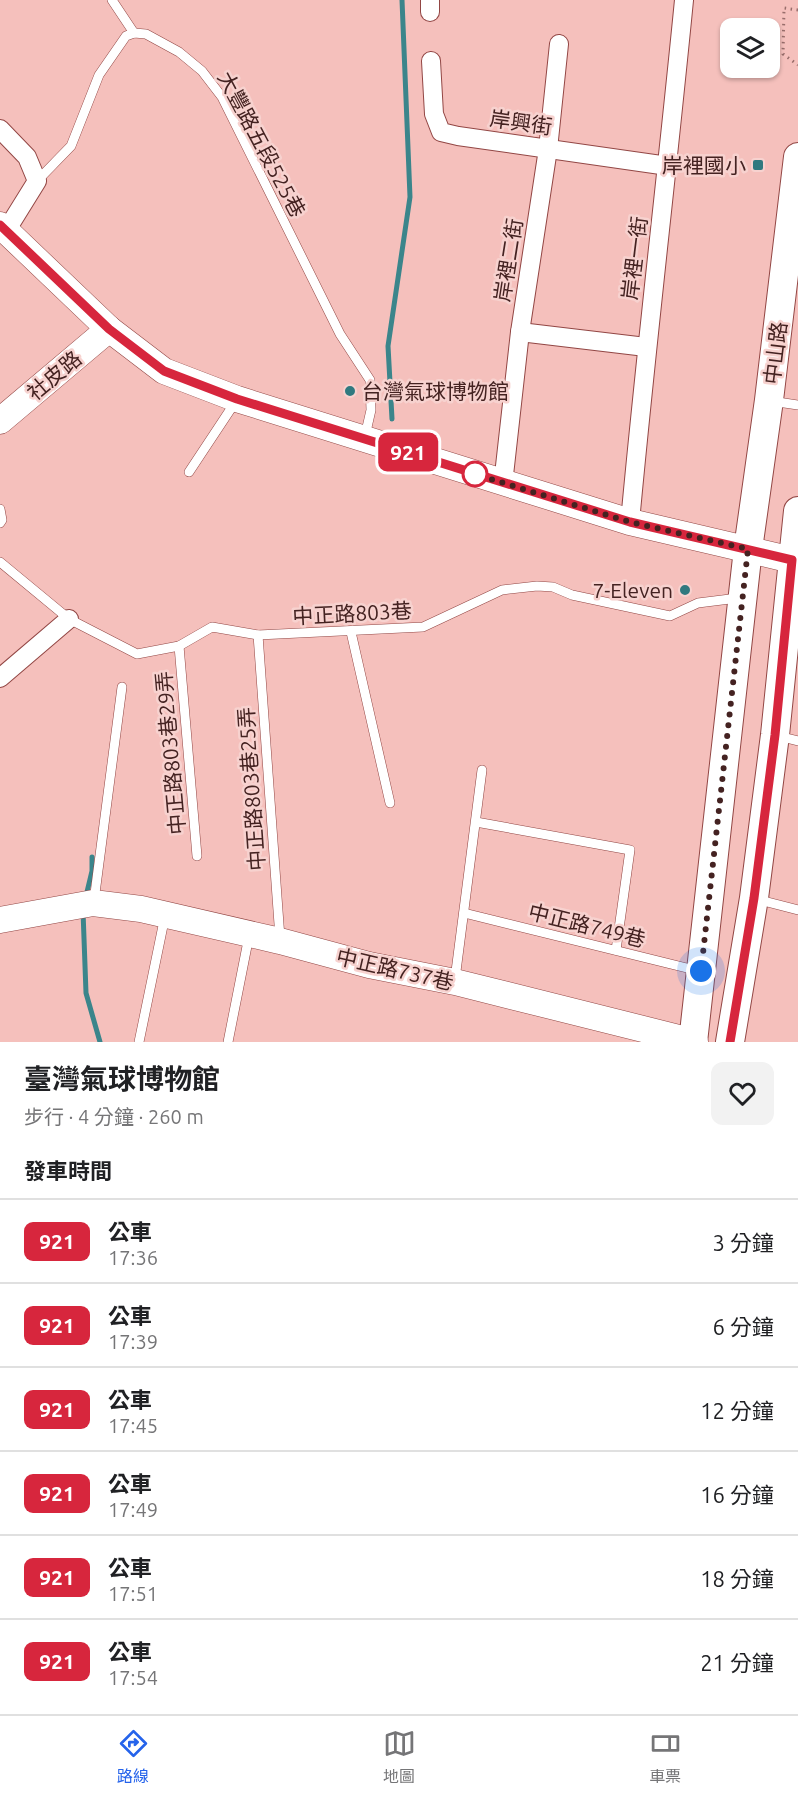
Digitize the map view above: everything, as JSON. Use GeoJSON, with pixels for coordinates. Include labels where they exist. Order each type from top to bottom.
{"type":"FeatureCollection","features":[{"type":"Feature","properties":{"kind":"main road","name":"中山路"},"geometry":{"type":"LineString","coordinates":[[694,1042],[748,549],[769,400],[798,157]]}},
{"type":"Feature","properties":{"kind":"main road"},"geometry":{"type":"LineString","coordinates":[[730,1042],[754,898],[787,738],[798,511]]}},
{"type":"Feature","properties":{"kind":"street","name":"岸裡一街"},"geometry":{"type":"LineString","coordinates":[[630,522],[646,347],[668,166],[684,0]]}},
{"type":"Feature","properties":{"kind":"street","name":"岸裡二街"},"geometry":{"type":"LineString","coordinates":[[502,484],[520,332],[548,149],[560,44]]}},
{"type":"Feature","properties":{"kind":"street","name":"岸興街"},"geometry":{"type":"LineString","coordinates":[[431,61],[434,114],[441,132],[668,166]]}},
{"type":"Feature","properties":{"kind":"street"},"geometry":{"type":"LineString","coordinates":[[0,129],[27,157],[37,181],[3,228],[109,329],[164,371],[237,399],[434,459],[502,484],[630,522],[795,560]]}},
{"type":"Feature","properties":{"kind":"street","name":"社皮路"},"geometry":{"type":"LineString","coordinates":[[0,420],[109,329]]}},
{"type":"Feature","properties":{"kind":"street"},"geometry":{"type":"LineString","coordinates":[[520,332],[646,347]]}},
{"type":"Feature","properties":{"kind":"street"},"geometry":{"type":"LineString","coordinates":[[0,678],[69,618]]}},
{"type":"Feature","properties":{"kind":"street","name":"中正路737巷"},"geometry":{"type":"LineString","coordinates":[[0,920],[93,903],[166,913],[280,940],[369,965],[455,982],[694,1042]]}},
{"type":"Feature","properties":{"kind":"lane"},"geometry":{"type":"LineString","coordinates":[[37,181],[71,146],[99,75],[126,36],[134,33],[112,0]]}},
{"type":"Feature","properties":{"kind":"lane","name":"大豐路五段525巷"},"geometry":{"type":"LineString","coordinates":[[134,33],[146,34],[179,52],[202,71],[222,97],[340,334],[370,380],[371,410],[364,439]]}},
{"type":"Feature","properties":{"kind":"lane"},"geometry":{"type":"LineString","coordinates":[[189,472],[237,399]]}},
{"type":"Feature","properties":{"kind":"lane"},"geometry":{"type":"LineString","coordinates":[[769,400],[798,405]]}},
{"type":"Feature","properties":{"kind":"lane"},"geometry":{"type":"LineString","coordinates":[[0,509],[2,520],[0,523]]}},
{"type":"Feature","properties":{"kind":"lane","name":"中正路803巷"},"geometry":{"type":"LineString","coordinates":[[0,562],[69,618],[137,654],[179,646],[212,627],[258,635],[423,627],[502,590],[537,586],[553,587],[572,595],[670,616],[698,603],[744,598]]}},
{"type":"Feature","properties":{"kind":"lane"},"geometry":{"type":"LineString","coordinates":[[351,632],[390,803]]}},
{"type":"Feature","properties":{"kind":"lane","name":"中正路803巷25弄"},"geometry":{"type":"LineString","coordinates":[[258,635],[280,940]]}},
{"type":"Feature","properties":{"kind":"lane","name":"中正路803巷29弄"},"geometry":{"type":"LineString","coordinates":[[179,646],[197,856]]}},
{"type":"Feature","properties":{"kind":"lane"},"geometry":{"type":"LineString","coordinates":[[93,903],[122,687]]}},
{"type":"Feature","properties":{"kind":"lane"},"geometry":{"type":"LineString","coordinates":[[455,982],[482,770]]}},
{"type":"Feature","properties":{"kind":"lane"},"geometry":{"type":"LineString","coordinates":[[476,822],[630,850],[616,950]]}},
{"type":"Feature","properties":{"kind":"lane"},"geometry":{"type":"LineString","coordinates":[[754,898],[798,910]]}},
{"type":"Feature","properties":{"kind":"lane"},"geometry":{"type":"LineString","coordinates":[[140,1042],[166,913]]}},
{"type":"Feature","properties":{"kind":"lane","name":"中正路749巷"},"geometry":{"type":"LineString","coordinates":[[464,913],[701,971]]}},
{"type":"Feature","properties":{"kind":"lane"},"geometry":{"type":"LineString","coordinates":[[228,1042],[250,933]]}},
{"type":"Feature","properties":{"kind":"path"},"geometry":{"type":"LineString","coordinates":[[798,10],[784,8],[783,54],[798,65]]}},
{"type":"Feature","properties":{"kind":"waterway"},"geometry":{"type":"LineString","coordinates":[[392,419],[388,346],[410,197],[402,0]]}},
{"type":"Feature","properties":{"kind":"waterway"},"geometry":{"type":"LineString","coordinates":[[86,896],[92,871],[92,857]]}},
{"type":"Feature","properties":{"kind":"waterway"},"geometry":{"type":"LineString","coordinates":[[83,911],[86,993],[100,1042]]}},
{"type":"Feature","properties":{"kind":"bus line","name":"921"},"geometry":{"type":"LineString","coordinates":[[0,225],[109,329],[164,371],[237,399],[434,459],[502,484],[630,522],[792,560],[775,735],[754,898],[730,1042]]}},
{"type":"Feature","properties":{"kind":"place","name":"岸裡國小"},"geometry":{"type":"Point","coordinates":[758,165]}},
{"type":"Feature","properties":{"kind":"place","name":"台灣氣球博物館"},"geometry":{"type":"Point","coordinates":[350,391]}},
{"type":"Feature","properties":{"kind":"place","name":"7-Eleven"},"geometry":{"type":"Point","coordinates":[685,590]}},
{"type":"Feature","properties":{"kind":"route"},"geometry":{"type":"LineString","coordinates":[[475,474],[468,472],[630,522],[748,549],[701,971]]}}]}
